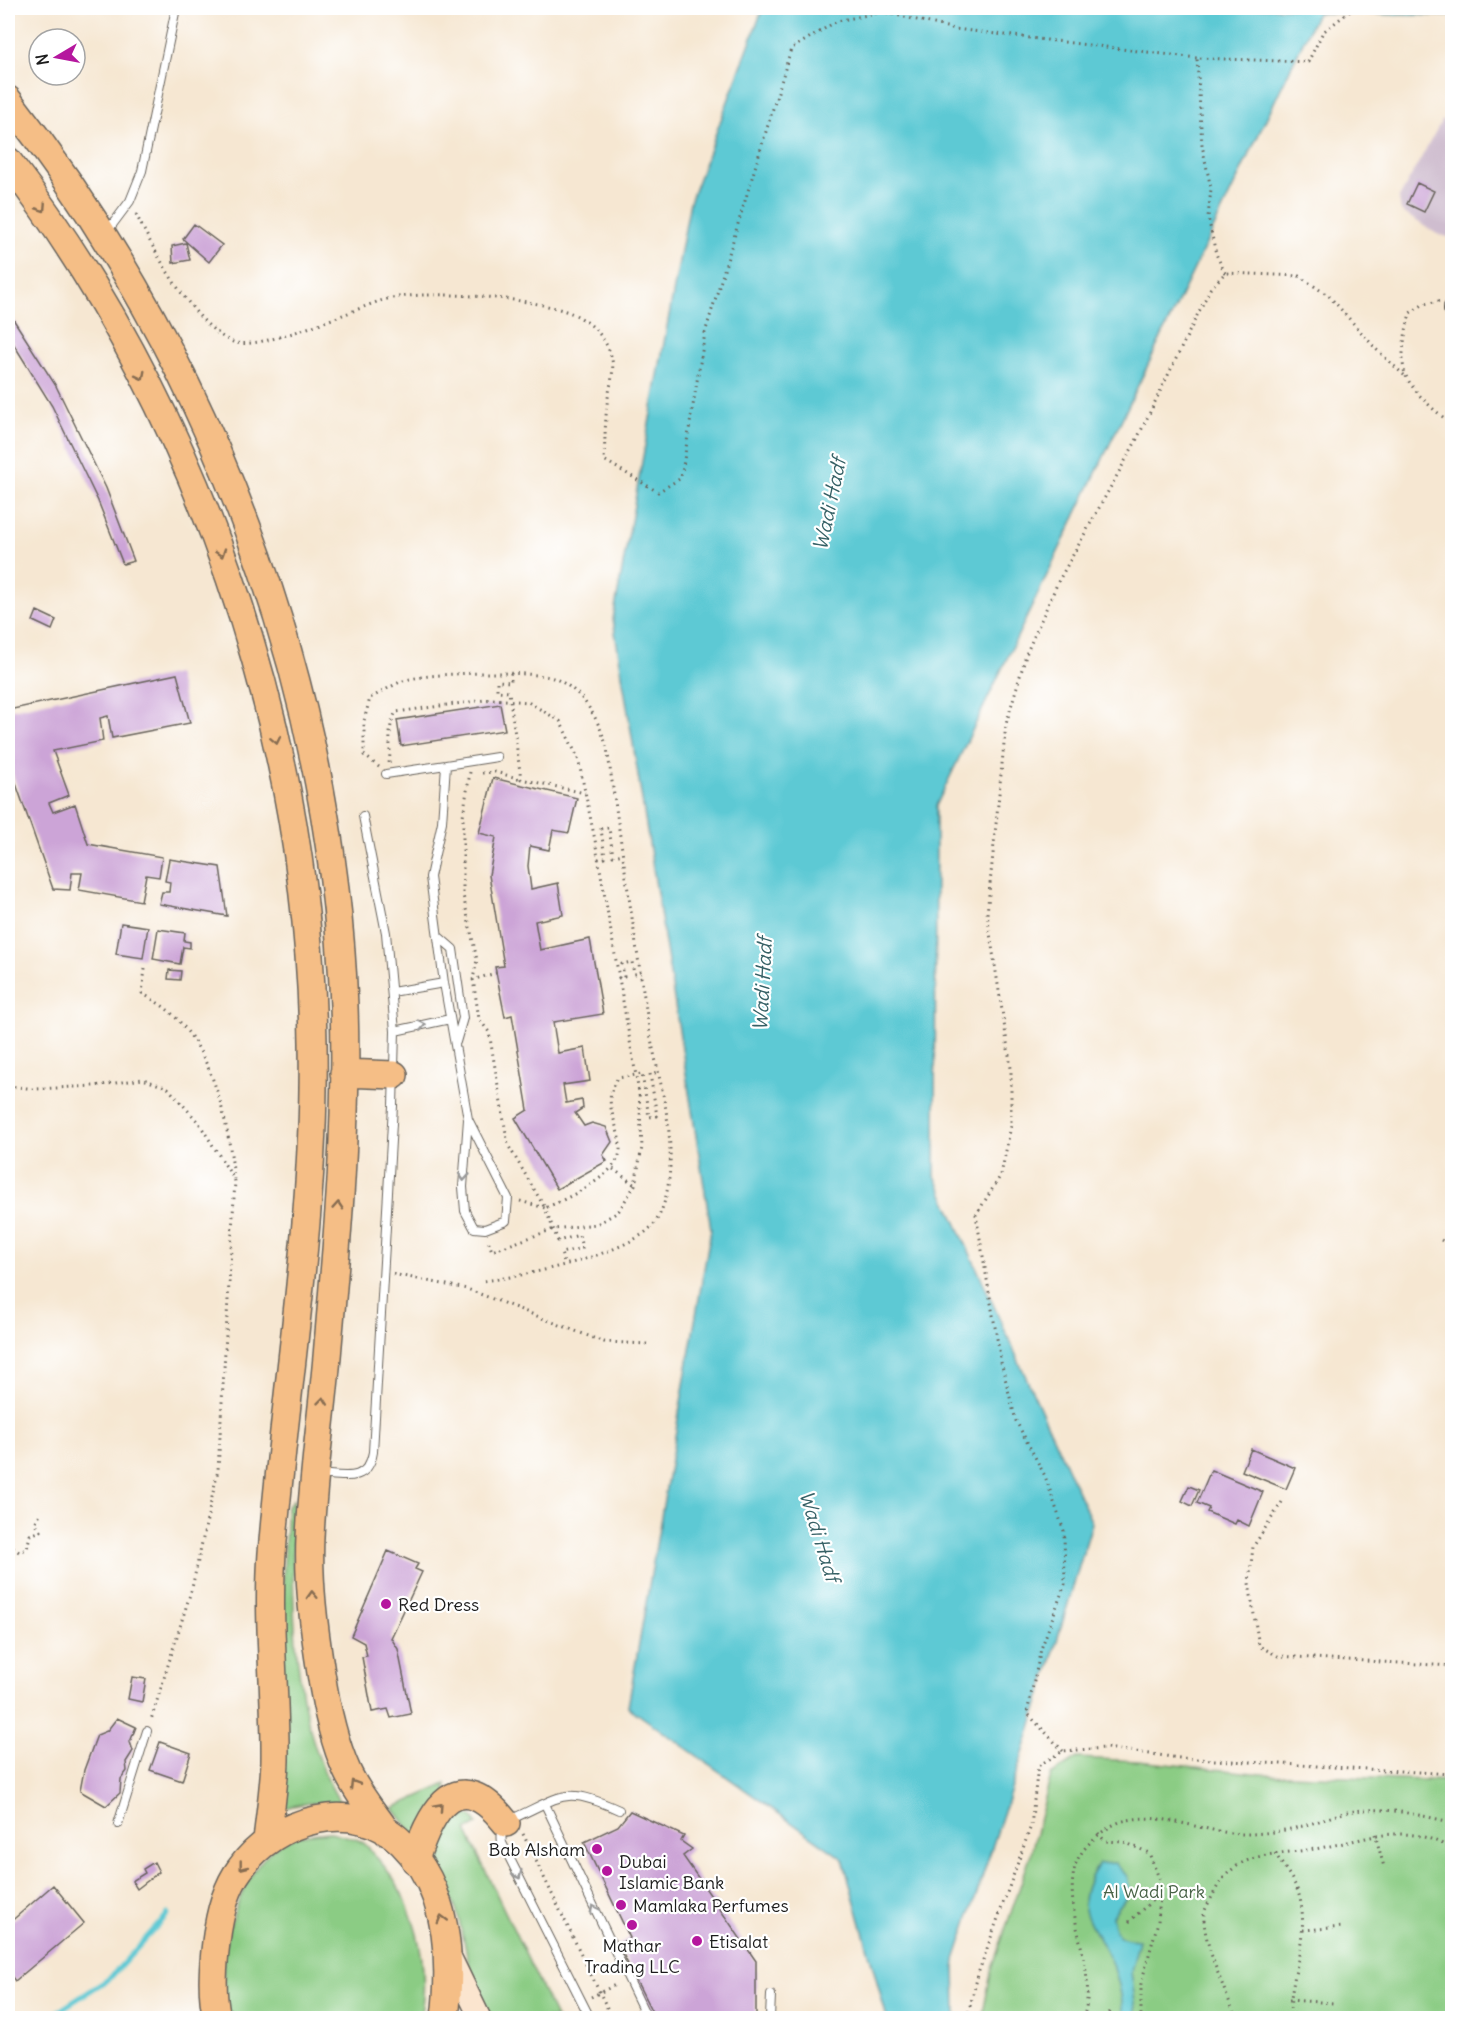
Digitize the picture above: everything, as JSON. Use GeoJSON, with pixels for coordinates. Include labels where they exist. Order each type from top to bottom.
{"type":"FeatureCollection","features":[{"type":"Feature","properties":{"kind":"highway"},"geometry":{"type":"LineString","coordinates":[[8,100],[52,159],[103,236],[138,295],[197,409],[246,526],[285,640],[303,712],[329,849],[342,969],[344,1073],[341,1174],[310,1540],[313,1620],[325,1698],[337,1744],[348,1773],[387,1832]]}},
{"type":"Feature","properties":{"kind":"highway"},"geometry":{"type":"LineString","coordinates":[[8,161],[32,193],[106,308],[168,427],[216,536],[252,648],[287,790],[306,908],[313,1047],[310,1155],[272,1545],[274,1767],[267,1840]]}},
{"type":"Feature","properties":{"kind":"highway"},"geometry":{"type":"LineString","coordinates":[[344,1073],[394,1075]]}},
{"type":"Feature","properties":{"kind":"highway"},"geometry":{"type":"LineString","coordinates":[[281,1470],[316,1473]]}},
{"type":"Feature","properties":{"kind":"highway"},"geometry":{"type":"LineString","coordinates":[[415,1860],[427,1825],[446,1800],[458,1796],[481,1799],[491,1804],[504,1829]]}},
{"type":"Feature","properties":{"kind":"highway"},"geometry":{"type":"LineString","coordinates":[[217,2019],[213,1968],[222,1908],[240,1869],[267,1840],[297,1824],[313,1819],[338,1816],[366,1822],[387,1832],[402,1843],[415,1860],[437,1902],[448,1953],[449,1988],[445,2019]]}},
{"type":"Feature","properties":{"kind":"main road"},"geometry":{"type":"LineString","coordinates":[[448,1953],[480,2019]]}},
{"type":"Feature","properties":{"kind":"lane"},"geometry":{"type":"LineString","coordinates":[[103,236],[130,201],[151,139],[176,8]]}},
{"type":"Feature","properties":{"kind":"lane"},"geometry":{"type":"LineString","coordinates":[[386,774],[497,757]]}},
{"type":"Feature","properties":{"kind":"lane"},"geometry":{"type":"LineString","coordinates":[[446,765],[442,822],[430,877],[444,983],[468,1119],[463,1187],[465,1211],[474,1228],[485,1229],[506,1221],[508,1198],[468,1119]]}},
{"type":"Feature","properties":{"kind":"lane"},"geometry":{"type":"LineString","coordinates":[[316,1473],[354,1476],[364,1472],[371,1463],[395,1031],[382,904],[363,816]]}},
{"type":"Feature","properties":{"kind":"lane"},"geometry":{"type":"LineString","coordinates":[[438,936],[453,949],[463,1018],[455,1044]]}},
{"type":"Feature","properties":{"kind":"lane"},"geometry":{"type":"LineString","coordinates":[[392,992],[444,983]]}},
{"type":"Feature","properties":{"kind":"lane"},"geometry":{"type":"LineString","coordinates":[[395,1031],[450,1018]]}},
{"type":"Feature","properties":{"kind":"lane"},"geometry":{"type":"LineString","coordinates":[[118,1824],[147,1731]]}},
{"type":"Feature","properties":{"kind":"lane"},"geometry":{"type":"LineString","coordinates":[[590,2019],[504,1829],[545,1804],[576,1794],[619,1810]]}},
{"type":"Feature","properties":{"kind":"lane"},"geometry":{"type":"LineString","coordinates":[[545,1804],[647,2019]]}},
{"type":"Feature","properties":{"kind":"lane"},"geometry":{"type":"LineString","coordinates":[[770,2019],[771,1995]]}},
{"type":"Feature","properties":{"kind":"path"},"geometry":{"type":"LineString","coordinates":[[130,201],[153,247],[204,323],[234,343],[260,341],[319,326],[382,300],[440,294],[526,301],[573,314],[601,334],[612,362],[604,460],[658,492],[681,478],[705,333],[791,49],[837,21],[883,12],[955,28],[1197,58],[1308,62],[1323,32],[1354,8]]}},
{"type":"Feature","properties":{"kind":"path"},"geometry":{"type":"LineString","coordinates":[[1197,58],[1202,145],[1211,189],[1208,217],[1216,254],[1225,273]]}},
{"type":"Feature","properties":{"kind":"path"},"geometry":{"type":"LineString","coordinates":[[1063,1751],[1028,1713],[1041,1649],[1065,1584],[1064,1531],[1045,1476],[1016,1421],[1001,1362],[975,1215],[1000,1175],[1011,1126],[1011,1068],[987,914],[1006,724],[1027,652],[1058,582],[1135,443],[1210,289],[1225,273],[1299,276],[1329,296],[1377,350],[1406,377],[1438,413],[1452,424]]}},
{"type":"Feature","properties":{"kind":"path"},"geometry":{"type":"LineString","coordinates":[[1406,377],[1403,340],[1410,314],[1424,304],[1439,301],[1452,308]]}},
{"type":"Feature","properties":{"kind":"path"},"geometry":{"type":"LineString","coordinates":[[511,673],[511,682],[497,681],[497,691],[509,692],[521,779]]}},
{"type":"Feature","properties":{"kind":"path"},"geometry":{"type":"LineString","coordinates":[[483,1281],[515,1278],[623,1246],[654,1224],[667,1193],[670,1149],[607,748],[600,723],[583,699],[554,679],[526,673],[461,674],[404,681],[370,699],[364,721],[364,754],[386,774],[391,752],[389,724],[396,712],[492,699],[528,702],[560,721],[578,758],[635,1075],[642,1147],[634,1185],[618,1212],[597,1224],[554,1229],[492,1251],[485,1229]]}},
{"type":"Feature","properties":{"kind":"path"},"geometry":{"type":"LineString","coordinates":[[471,761],[463,816],[463,895],[477,960],[473,979],[479,1019],[489,1032],[508,1144],[545,1208],[558,1241],[579,1235],[582,1248],[561,1253],[564,1263]]}},
{"type":"Feature","properties":{"kind":"path"},"geometry":{"type":"LineString","coordinates":[[469,774],[495,772],[585,793]]}},
{"type":"Feature","properties":{"kind":"path"},"geometry":{"type":"LineString","coordinates":[[598,860],[605,858],[600,829],[609,828],[613,856],[623,854]]}},
{"type":"Feature","properties":{"kind":"path"},"geometry":{"type":"LineString","coordinates":[[618,978],[624,977],[622,964],[632,962],[634,974],[641,973]]}},
{"type":"Feature","properties":{"kind":"path"},"geometry":{"type":"LineString","coordinates":[[145,969],[142,993],[168,1010],[189,1034],[207,1068],[229,1130],[234,1180],[218,1470],[192,1588],[147,1731]]}},
{"type":"Feature","properties":{"kind":"path"},"geometry":{"type":"LineString","coordinates":[[458,982],[496,974]]}},
{"type":"Feature","properties":{"kind":"path"},"geometry":{"type":"LineString","coordinates":[[508,1198],[545,1208],[564,1200],[613,1169],[620,1150],[610,1105],[612,1086],[618,1078],[642,1074],[649,1117],[657,1116],[651,1074],[659,1072]]}},
{"type":"Feature","properties":{"kind":"path"},"geometry":{"type":"LineString","coordinates":[[8,1086],[48,1088],[143,1079],[168,1088],[199,1123],[234,1180]]}},
{"type":"Feature","properties":{"kind":"path"},"geometry":{"type":"LineString","coordinates":[[613,1169],[634,1185]]}},
{"type":"Feature","properties":{"kind":"path"},"geometry":{"type":"LineString","coordinates":[[1441,1240],[1452,1247]]}},
{"type":"Feature","properties":{"kind":"path"},"geometry":{"type":"LineString","coordinates":[[383,1273],[422,1278],[467,1289],[604,1342],[648,1344]]}},
{"type":"Feature","properties":{"kind":"path"},"geometry":{"type":"LineString","coordinates":[[1282,1502],[1253,1547],[1249,1583],[1259,1647],[1278,1656],[1452,1666]]}},
{"type":"Feature","properties":{"kind":"path"},"geometry":{"type":"LineString","coordinates":[[8,1544],[19,1552],[27,1549],[30,1535],[41,1531],[35,1523],[41,1512]]}},
{"type":"Feature","properties":{"kind":"path"},"geometry":{"type":"LineString","coordinates":[[967,2019],[979,1971],[1030,1826],[1038,1766],[1063,1751],[1106,1748],[1212,1760],[1452,1774]]}},
{"type":"Feature","properties":{"kind":"path"},"geometry":{"type":"LineString","coordinates":[[1083,2019],[1086,1971],[1072,1909],[1075,1865],[1098,1833],[1121,1821],[1154,1817],[1204,1830],[1251,1834],[1303,1826],[1354,1811],[1401,1811],[1452,1822]]}},
{"type":"Feature","properties":{"kind":"path"},"geometry":{"type":"LineString","coordinates":[[504,1829],[519,1826],[612,2019]]}},
{"type":"Feature","properties":{"kind":"path"},"geometry":{"type":"LineString","coordinates":[[1236,2019],[1211,1952],[1204,1913],[1222,1875],[1257,1856],[1319,1848],[1375,1834],[1405,1832],[1452,1849]]}},
{"type":"Feature","properties":{"kind":"path"},"geometry":{"type":"LineString","coordinates":[[1098,1833],[1105,1840],[1124,1842],[1149,1853],[1161,1883],[1158,1922],[1141,1984],[1141,2019]]}},
{"type":"Feature","properties":{"kind":"path"},"geometry":{"type":"LineString","coordinates":[[1375,1834],[1384,1867]]}},
{"type":"Feature","properties":{"kind":"path"},"geometry":{"type":"LineString","coordinates":[[1275,1853],[1297,1890],[1303,1930],[1289,2000],[1290,2019]]}},
{"type":"Feature","properties":{"kind":"path"},"geometry":{"type":"LineString","coordinates":[[1130,1922],[1160,1892]]}},
{"type":"Feature","properties":{"kind":"path"},"geometry":{"type":"LineString","coordinates":[[1303,1930],[1344,1927]]}},
{"type":"Feature","properties":{"kind":"path"},"geometry":{"type":"LineString","coordinates":[[581,2001],[628,1979]]}},
{"type":"Feature","properties":{"kind":"path"},"geometry":{"type":"LineString","coordinates":[[1289,2000],[1334,2002]]}},
{"type":"Feature","properties":{"kind":"path"},"geometry":{"type":"LineString","coordinates":[[1106,2019],[1112,2009]]}},
{"type":"Feature","properties":{"kind":"shaded area"},"geometry":{"type":"Polygon","coordinates":[[[1442,120],[1452,122],[1452,238],[1437,234],[1401,211],[1399,198],[1442,120]]]}},
{"type":"Feature","properties":{"kind":"green space"},"geometry":{"type":"Polygon","coordinates":[[[294,1499],[294,1615],[303,1696],[311,1735],[324,1771],[341,1804],[307,1804],[274,1812],[287,1507],[294,1499]]]}},
{"type":"Feature","properties":{"kind":"green space","name":"Al Wadi Park"},"geometry":{"type":"Polygon","coordinates":[[[1077,1758],[1138,1761],[1262,1774],[1452,1781],[1452,2018],[982,2018],[992,1968],[1030,1857],[1051,1775],[1077,1758]]]}},
{"type":"Feature","properties":{"kind":"green space"},"geometry":{"type":"Polygon","coordinates":[[[446,1784],[447,1797],[451,1806],[459,1812],[472,1816],[477,1824],[466,1830],[556,2018],[490,2018],[483,2006],[473,1981],[452,1898],[430,1858],[393,1808],[446,1784]]]}},
{"type":"Feature","properties":{"kind":"green space"},"geometry":{"type":"Polygon","coordinates":[[[331,1832],[366,1845],[391,1875],[402,1894],[417,1934],[421,1955],[423,1998],[420,2018],[226,2018],[224,1952],[232,1918],[256,1868],[266,1855],[284,1841],[303,1835],[331,1832]]]}},
{"type":"Feature","properties":{"kind":"water","name":"Wadi Hadf"},"geometry":{"type":"Polygon","coordinates":[[[763,8],[1452,8],[1452,16],[1317,13],[936,806],[935,1176],[1092,1523],[1028,1738],[955,1960],[956,2018],[887,2018],[843,1859],[628,1707],[711,1229],[613,619],[690,202],[763,8]]]}},
{"type":"Feature","properties":{"kind":"water"},"geometry":{"type":"Polygon","coordinates":[[[1115,1863],[1127,1876],[1130,1892],[1112,1916],[1115,1929],[1119,1936],[1139,1940],[1131,1971],[1137,2018],[1124,2018],[1115,1971],[1087,1916],[1084,1905],[1085,1893],[1099,1864],[1115,1863]]]}},
{"type":"Feature","properties":{"kind":"building"},"geometry":{"type":"Polygon","coordinates":[[[1417,183],[1434,191],[1424,212],[1407,204],[1417,183]]]}},
{"type":"Feature","properties":{"kind":"building"},"geometry":{"type":"Polygon","coordinates":[[[194,224],[222,245],[209,262],[183,239],[194,224]]]}},
{"type":"Feature","properties":{"kind":"building"},"geometry":{"type":"Polygon","coordinates":[[[186,243],[190,260],[173,263],[172,246],[186,243]]]}},
{"type":"Feature","properties":{"kind":"building"},"geometry":{"type":"Polygon","coordinates":[[[8,311],[56,386],[106,488],[134,561],[123,564],[98,501],[52,406],[8,335],[8,311]]]}},
{"type":"Feature","properties":{"kind":"building"},"geometry":{"type":"Polygon","coordinates":[[[37,611],[56,620],[52,630],[33,621],[37,611]]]}},
{"type":"Feature","properties":{"kind":"building"},"geometry":{"type":"Polygon","coordinates":[[[177,674],[190,723],[112,738],[108,716],[100,718],[103,741],[53,751],[69,795],[49,803],[53,812],[75,804],[88,844],[162,857],[159,877],[146,875],[141,901],[79,890],[82,873],[72,873],[70,890],[53,889],[8,761],[8,710],[177,674]]]}},
{"type":"Feature","properties":{"kind":"building"},"geometry":{"type":"Polygon","coordinates":[[[500,704],[505,730],[401,746],[397,720],[500,704]]]}},
{"type":"Feature","properties":{"kind":"building"},"geometry":{"type":"Polygon","coordinates":[[[493,778],[577,798],[569,833],[553,830],[549,850],[530,846],[528,866],[531,889],[558,883],[563,915],[535,921],[540,950],[590,939],[603,1014],[553,1022],[558,1053],[585,1048],[590,1081],[563,1085],[566,1103],[582,1100],[583,1108],[575,1113],[584,1126],[592,1123],[606,1127],[612,1142],[603,1155],[607,1161],[557,1189],[515,1118],[528,1110],[512,1015],[505,1017],[495,967],[504,966],[489,875],[496,837],[479,833],[493,778]]]}},
{"type":"Feature","properties":{"kind":"building"},"geometry":{"type":"Polygon","coordinates":[[[169,859],[220,867],[227,916],[159,904],[162,892],[169,892],[170,882],[165,881],[169,859]]]}},
{"type":"Feature","properties":{"kind":"building"},"geometry":{"type":"Polygon","coordinates":[[[121,923],[148,927],[143,958],[116,954],[121,923]]]}},
{"type":"Feature","properties":{"kind":"building"},"geometry":{"type":"Polygon","coordinates":[[[158,929],[185,933],[184,941],[190,942],[190,948],[183,947],[180,964],[153,959],[158,929]]]}},
{"type":"Feature","properties":{"kind":"building"},"geometry":{"type":"Polygon","coordinates":[[[169,970],[181,971],[180,980],[168,979],[169,970]]]}},
{"type":"Feature","properties":{"kind":"building"},"geometry":{"type":"Polygon","coordinates":[[[1251,1449],[1295,1468],[1286,1489],[1242,1471],[1251,1449]]]}},
{"type":"Feature","properties":{"kind":"building"},"geometry":{"type":"Polygon","coordinates":[[[1211,1470],[1263,1492],[1249,1526],[1237,1520],[1235,1524],[1207,1512],[1209,1508],[1197,1503],[1211,1470]]]}},
{"type":"Feature","properties":{"kind":"building"},"geometry":{"type":"Polygon","coordinates":[[[1189,1486],[1199,1490],[1192,1506],[1182,1501],[1189,1486]]]}},
{"type":"Feature","properties":{"kind":"building","name":"Red Dress"},"geometry":{"type":"Polygon","coordinates":[[[388,1551],[418,1564],[415,1569],[422,1572],[391,1638],[398,1649],[411,1714],[391,1718],[388,1709],[372,1712],[362,1657],[367,1656],[364,1643],[351,1636],[388,1551]]]}},
{"type":"Feature","properties":{"kind":"building"},"geometry":{"type":"Polygon","coordinates":[[[132,1677],[146,1679],[142,1702],[128,1699],[132,1677]]]}},
{"type":"Feature","properties":{"kind":"building"},"geometry":{"type":"Polygon","coordinates":[[[117,1718],[136,1727],[130,1742],[133,1751],[126,1762],[127,1771],[121,1779],[120,1793],[106,1806],[80,1791],[84,1770],[97,1735],[107,1731],[117,1718]]]}},
{"type":"Feature","properties":{"kind":"building"},"geometry":{"type":"Polygon","coordinates":[[[160,1742],[191,1753],[182,1781],[150,1770],[160,1742]]]}},
{"type":"Feature","properties":{"kind":"building"},"geometry":{"type":"Polygon","coordinates":[[[630,1811],[684,1836],[681,1841],[692,1849],[683,1856],[756,1961],[756,2018],[669,2018],[667,2015],[655,2018],[618,1944],[630,1938],[584,1842],[618,1826],[630,1811]]]}},
{"type":"Feature","properties":{"kind":"building"},"geometry":{"type":"Polygon","coordinates":[[[154,1862],[159,1872],[137,1889],[132,1881],[145,1873],[143,1869],[154,1862]]]}},
{"type":"Feature","properties":{"kind":"building"},"geometry":{"type":"Polygon","coordinates":[[[53,1885],[84,1923],[15,1981],[8,1972],[8,1924],[53,1885]]]}},
{"type":"Feature","properties":{"kind":"waterway"},"geometry":{"type":"LineString","coordinates":[[48,2018],[110,1978],[168,1914]]}},
{"type":"Feature","properties":{"kind":"place","name":"Red Dress"},"geometry":{"type":"Point","coordinates":[386,1604]}},
{"type":"Feature","properties":{"kind":"place","name":"Bab Alsham"},"geometry":{"type":"Point","coordinates":[597,1849]}},
{"type":"Feature","properties":{"kind":"place","name":"Dubai Islamic Bank"},"geometry":{"type":"Point","coordinates":[607,1871]}},
{"type":"Feature","properties":{"kind":"place","name":"Mamlaka Perfumes"},"geometry":{"type":"Point","coordinates":[621,1905]}},
{"type":"Feature","properties":{"kind":"place","name":"Mathar Trading LLC"},"geometry":{"type":"Point","coordinates":[632,1925]}},
{"type":"Feature","properties":{"kind":"place","name":"Etisalat"},"geometry":{"type":"Point","coordinates":[697,1941]}}]}
